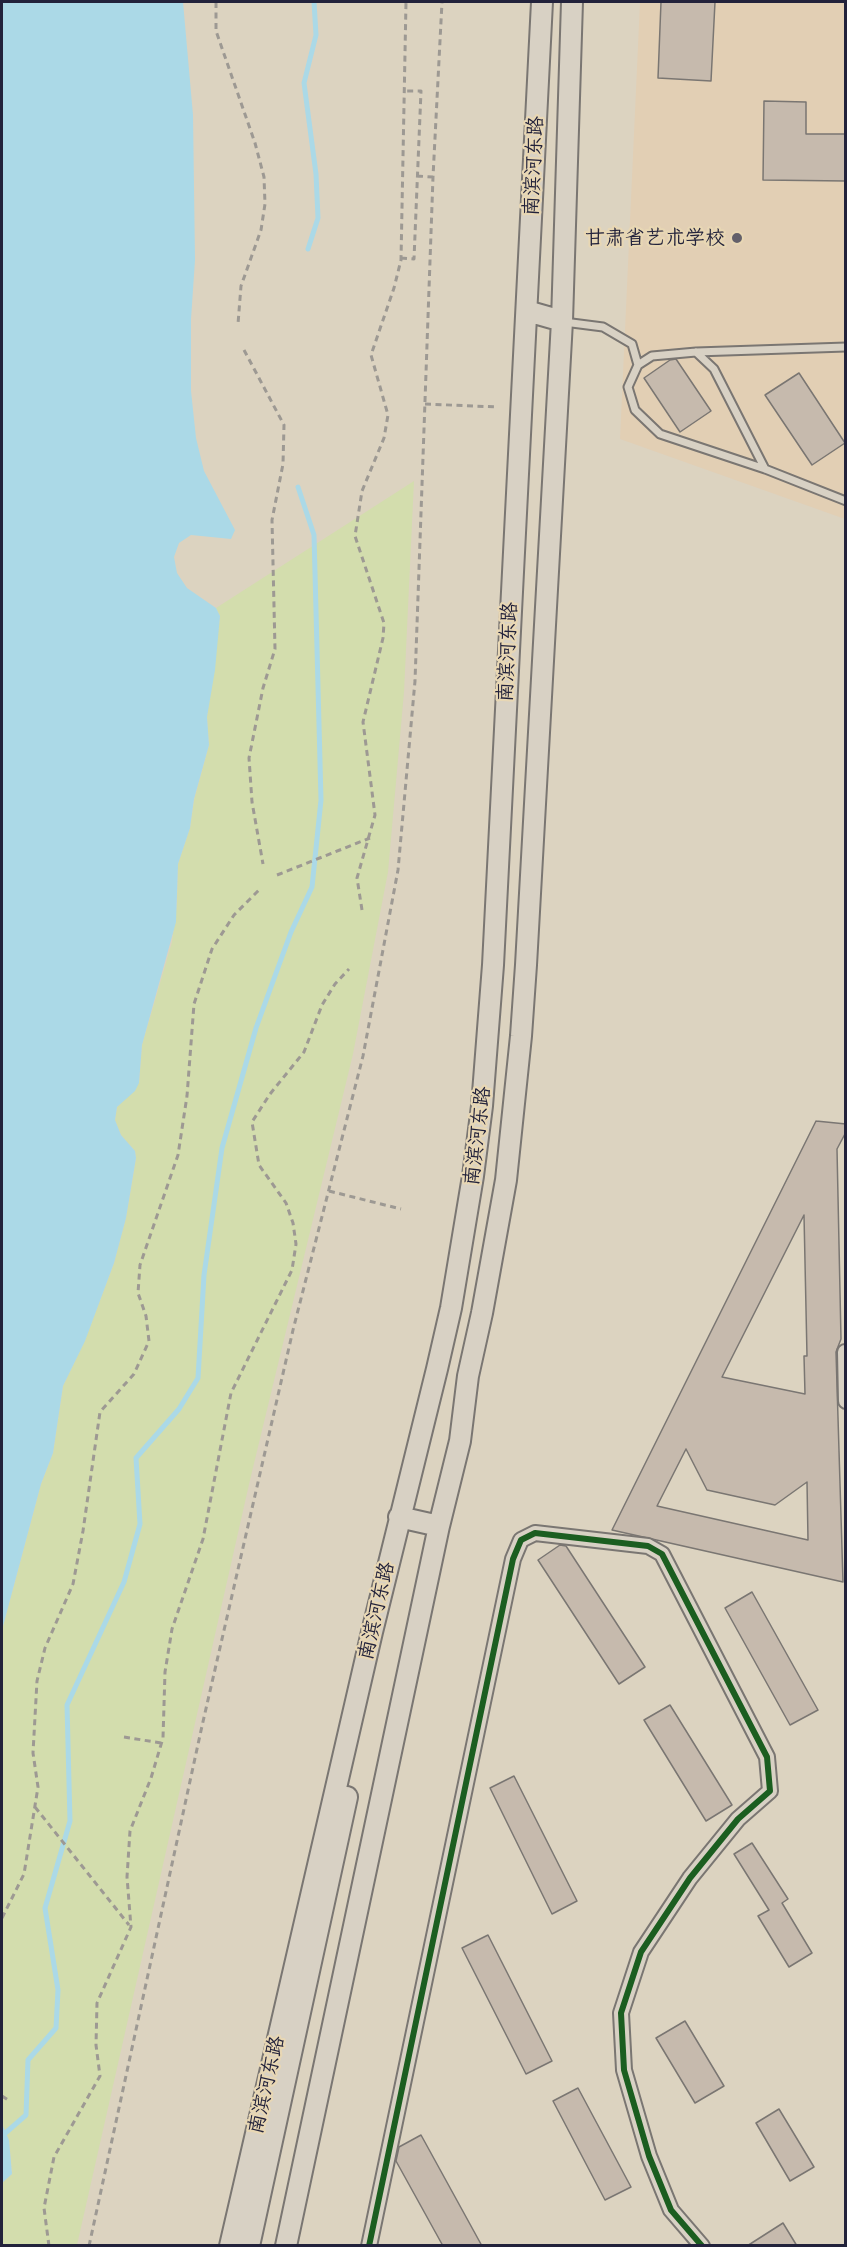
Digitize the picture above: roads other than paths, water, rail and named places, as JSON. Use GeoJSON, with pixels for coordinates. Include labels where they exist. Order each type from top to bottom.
{"type":"FeatureCollection","features":[{"type":"Feature","properties":{"kind":"main road","name":"南滨河东路"},"geometry":{"type":"LineString","coordinates":[[230,2246],[399,1517],[451,1308],[470,1200],[482,1106],[493,965],[542,2]]}},
{"type":"Feature","properties":{"kind":"main road","name":"南滨河东路"},"geometry":{"type":"LineString","coordinates":[[286,2246],[439,1526],[460,1441],[468,1376],[494,1250],[514,1108],[525,977],[562,321],[572,2]]}},
{"type":"Feature","properties":{"kind":"main road"},"geometry":{"type":"LineString","coordinates":[[526,311],[562,321]]}},
{"type":"Feature","properties":{"kind":"main road"},"geometry":{"type":"LineString","coordinates":[[399,1517],[439,1526]]}},
{"type":"Feature","properties":{"kind":"main road"},"geometry":{"type":"LineString","coordinates":[[249,2246],[368,1699],[372,1632]]}},
{"type":"Feature","properties":{"kind":"street"},"geometry":{"type":"LineString","coordinates":[[845,1352],[846,1401]]}},
{"type":"Feature","properties":{"kind":"street"},"geometry":{"type":"LineString","coordinates":[[369,2246],[513,1559],[521,1540],[535,1533],[648,1546],[662,1554],[767,1757],[770,1791],[738,1819],[690,1878],[641,1952],[621,2013],[624,2070],[649,2156],[671,2210],[702,2246]]}},
{"type":"Feature","properties":{"kind":"lane"},"geometry":{"type":"LineString","coordinates":[[562,321],[603,327],[632,344],[638,365]]}},
{"type":"Feature","properties":{"kind":"lane"},"geometry":{"type":"LineString","coordinates":[[846,347],[696,352],[652,356],[638,365],[629,379],[628,395],[635,410],[660,434],[765,469],[846,501]]}},
{"type":"Feature","properties":{"kind":"lane"},"geometry":{"type":"LineString","coordinates":[[696,352],[714,369],[765,469]]}},
{"type":"Feature","properties":{"kind":"water"},"geometry":{"type":"Polygon","coordinates":[[[2,2],[183,2],[193,115],[195,260],[191,319],[191,391],[196,438],[204,471],[235,530],[231,539],[191,535],[179,543],[174,557],[177,573],[187,588],[216,608],[220,616],[215,670],[207,717],[209,745],[194,799],[190,828],[178,864],[176,922],[142,1045],[139,1083],[135,1091],[117,1107],[115,1120],[121,1135],[135,1151],[136,1158],[126,1218],[114,1263],[85,1341],[63,1386],[53,1453],[41,1484],[2,1630],[2,2]]]}},
{"type":"Feature","properties":{"kind":"water"},"geometry":{"type":"Polygon","coordinates":[[[2,2124],[9,2140],[12,2174],[2,2183],[2,2124]]]}},
{"type":"Feature","properties":{"kind":"waterway"},"geometry":{"type":"LineString","coordinates":[[308,249],[318,218],[316,174],[304,83],[316,35],[314,2]]}},
{"type":"Feature","properties":{"kind":"waterway"},"geometry":{"type":"LineString","coordinates":[[2,2136],[26,2115],[28,2060],[56,2028],[58,1990],[45,1908],[70,1821],[67,1705],[124,1582],[140,1524],[136,1458],[179,1409],[198,1378],[204,1275],[222,1148],[256,1028],[291,932],[312,887],[321,800],[314,535],[298,487]]}},
{"type":"Feature","properties":{"kind":"place","name":"甘肃省艺术学校"},"geometry":{"type":"Point","coordinates":[737,238]}}]}
